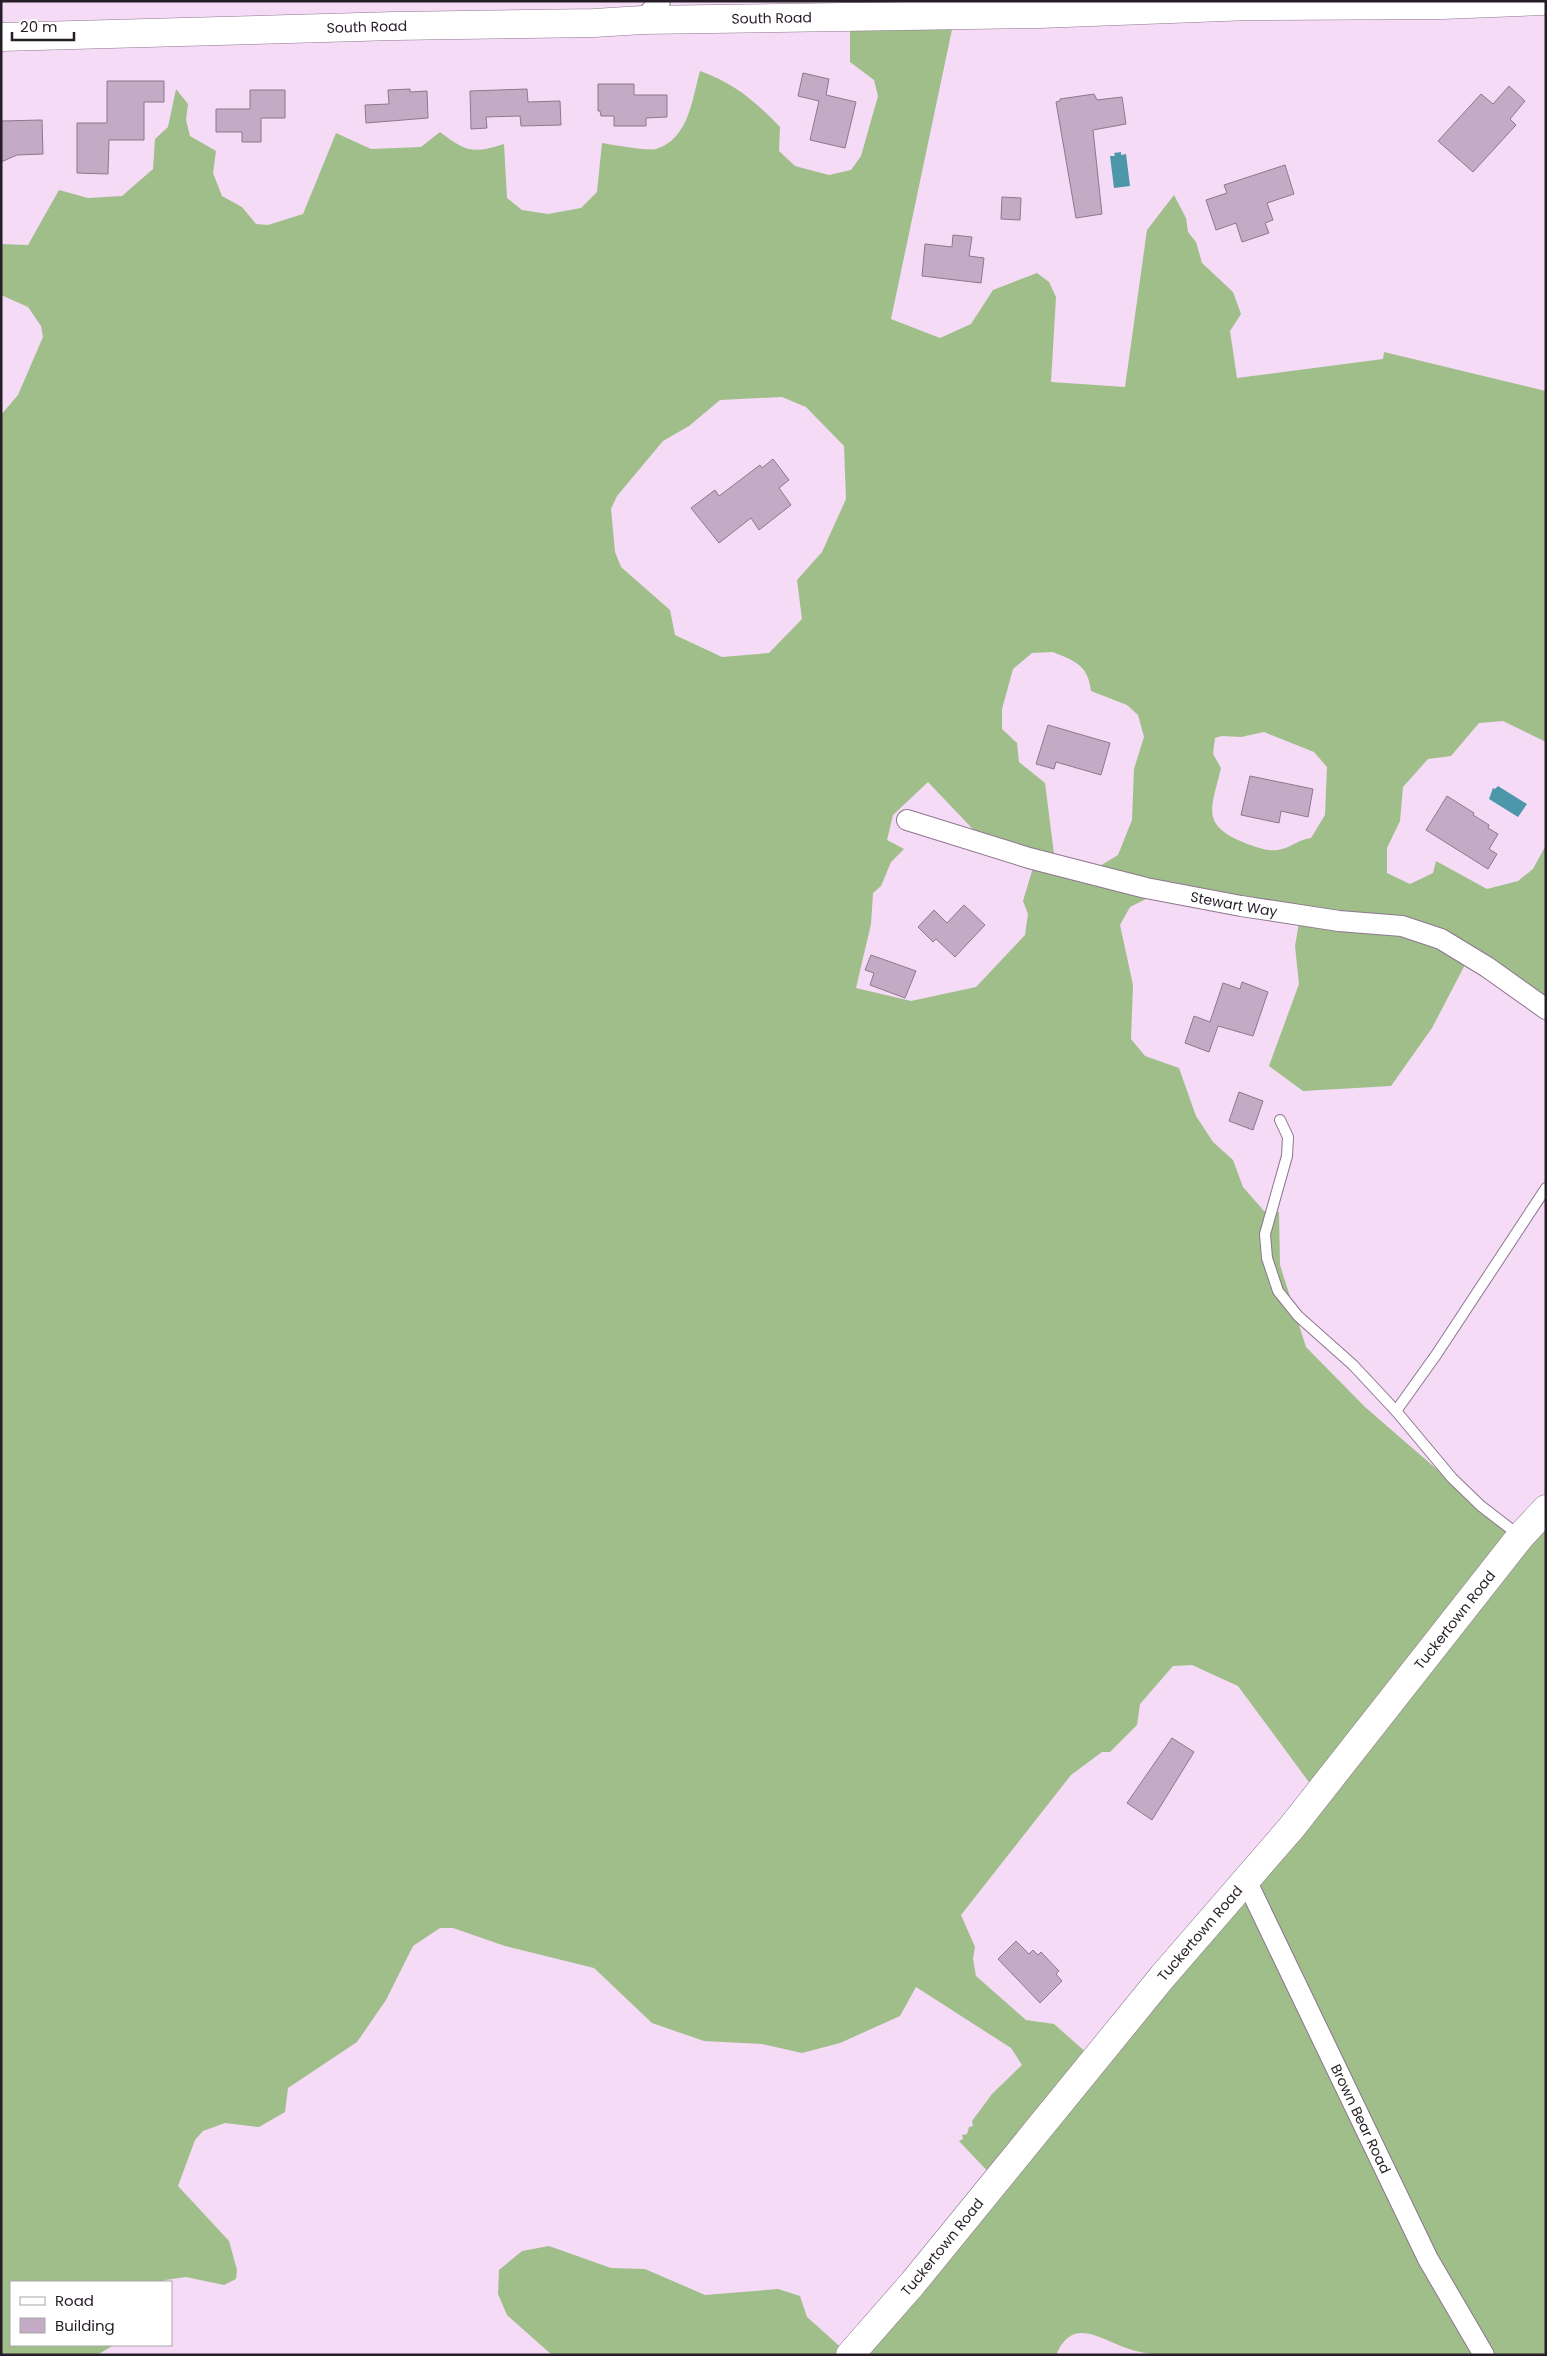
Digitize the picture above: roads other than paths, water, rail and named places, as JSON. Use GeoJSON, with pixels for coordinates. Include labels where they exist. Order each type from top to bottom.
{"type":"FeatureCollection","features":[{"type":"Feature","properties":{"kind":"street","name":"South Road"},"geometry":{"type":"LineString","coordinates":[[1,37],[375,26],[594,23],[651,11],[1040,14],[1250,6],[1442,5],[1542,1]]}},
{"type":"Feature","properties":{"kind":"street","name":"Stewart Way"},"geometry":{"type":"LineString","coordinates":[[907,820],[1029,858],[1146,888],[1241,906],[1319,918],[1402,926],[1441,939],[1487,967],[1546,1009]]}},
{"type":"Feature","properties":{"kind":"street","name":"Tuckertown Road"},"geometry":{"type":"LineString","coordinates":[[850,2355],[913,2283],[1163,1976],[1292,1827],[1520,1537],[1546,1509]]}},
{"type":"Feature","properties":{"kind":"street","name":"Brown Bear Road"},"geometry":{"type":"LineString","coordinates":[[1246,1880],[1428,2260],[1484,2355]]}},
{"type":"Feature","properties":{"kind":"lane"},"geometry":{"type":"LineString","coordinates":[[1280,1120],[1288,1137],[1287,1156],[1265,1234],[1267,1258],[1278,1291],[1298,1316],[1353,1365],[1396,1411],[1452,1478],[1481,1506],[1520,1537]]}},
{"type":"Feature","properties":{"kind":"lane"},"geometry":{"type":"LineString","coordinates":[[1396,1411],[1436,1355],[1546,1188]]}},
{"type":"Feature","properties":{"kind":"water"},"geometry":{"type":"Polygon","coordinates":[[[1121,152],[1121,155],[1126,154],[1130,186],[1114,188],[1110,156],[1115,156],[1114,153],[1121,152]]]}},
{"type":"Feature","properties":{"kind":"water"},"geometry":{"type":"Polygon","coordinates":[[[1498,786],[1527,804],[1518,817],[1489,799],[1493,788],[1495,789],[1498,786]]]}}]}
